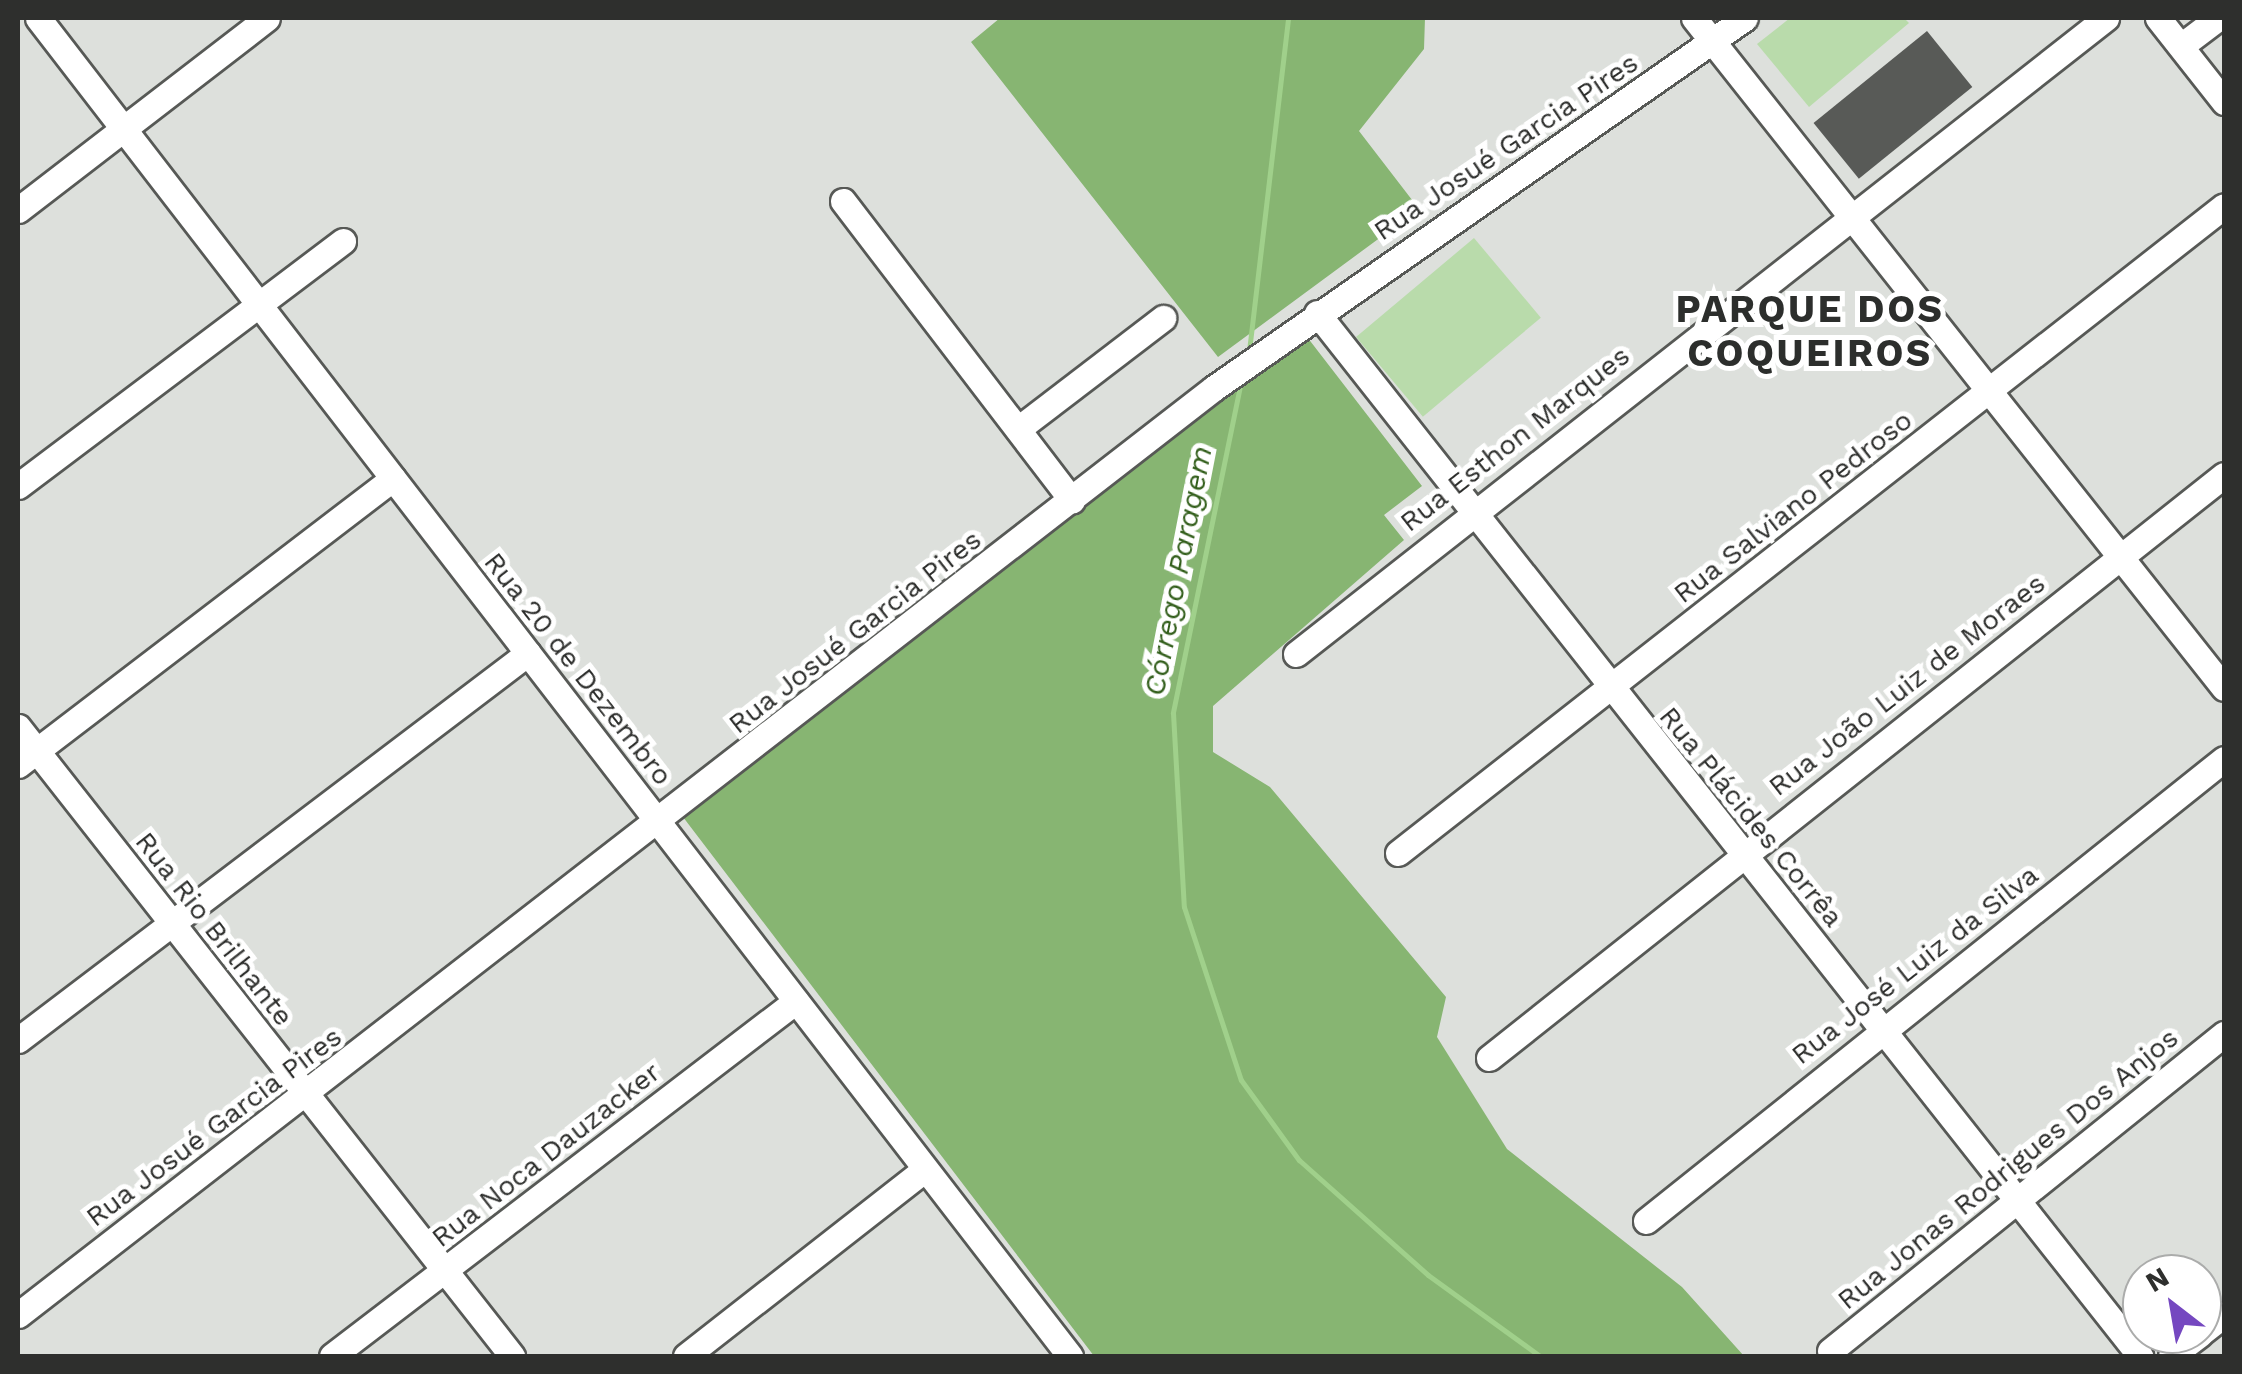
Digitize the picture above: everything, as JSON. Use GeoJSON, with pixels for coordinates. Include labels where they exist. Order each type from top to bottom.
{"type":"FeatureCollection","features":[{"type":"Feature","properties":{"kind":"street","name":"Rua 20 de Dezembro"},"geometry":{"type":"LineString","coordinates":[[38,18],[925,1169],[1061,1353]]}},
{"type":"Feature","properties":{"kind":"street"},"geometry":{"type":"LineString","coordinates":[[18,210],[267,18]]}},
{"type":"Feature","properties":{"kind":"street"},"geometry":{"type":"LineString","coordinates":[[1694,18],[1846,216],[1993,389],[2224,688]]}},
{"type":"Feature","properties":{"kind":"street","name":"Rua Josué Garcia Pires"},"geometry":{"type":"LineString","coordinates":[[18,1315],[660,824],[1214,388],[1745,18]]}},
{"type":"Feature","properties":{"kind":"street","name":"Rua Esthon Marques"},"geometry":{"type":"LineString","coordinates":[[1296,654],[1846,216],[2106,18]]}},
{"type":"Feature","properties":{"kind":"street"},"geometry":{"type":"LineString","coordinates":[[2158,18],[2224,102]]}},
{"type":"Feature","properties":{"kind":"street"},"geometry":{"type":"LineString","coordinates":[[2181,46],[2218,18]]}},
{"type":"Feature","properties":{"kind":"street"},"geometry":{"type":"LineString","coordinates":[[844,200],[1072,500]]}},
{"type":"Feature","properties":{"kind":"street","name":"Rua Salviano Pedroso"},"geometry":{"type":"LineString","coordinates":[[1398,852],[2224,206]]}},
{"type":"Feature","properties":{"kind":"street"},"geometry":{"type":"LineString","coordinates":[[18,486],[343,241]]}},
{"type":"Feature","properties":{"kind":"street","name":"Rua Plácides Corrêa"},"geometry":{"type":"LineString","coordinates":[[1317,313],[1469,514],[2140,1356]]}},
{"type":"Feature","properties":{"kind":"street"},"geometry":{"type":"LineString","coordinates":[[1018,429],[1163,318]]}},
{"type":"Feature","properties":{"kind":"street","name":"Rua João Luiz de Moraes"},"geometry":{"type":"LineString","coordinates":[[1489,1058],[1742,852],[2224,475]]}},
{"type":"Feature","properties":{"kind":"street"},"geometry":{"type":"LineString","coordinates":[[27,758],[393,478]]}},
{"type":"Feature","properties":{"kind":"street"},"geometry":{"type":"LineString","coordinates":[[18,1040],[528,653]]}},
{"type":"Feature","properties":{"kind":"street","name":"Rua Rio Brilhante"},"geometry":{"type":"LineString","coordinates":[[18,727],[27,758],[172,923],[512,1356]]}},
{"type":"Feature","properties":{"kind":"street","name":"Rua José Luiz da Silva"},"geometry":{"type":"LineString","coordinates":[[1646,1221],[1881,1028],[2224,759]]}},
{"type":"Feature","properties":{"kind":"street","name":"Rua Noca Dauzacker"},"geometry":{"type":"LineString","coordinates":[[332,1356],[796,1001]]}},
{"type":"Feature","properties":{"kind":"street","name":"Rua Jonas Rodrigues Dos Anjos"},"geometry":{"type":"LineString","coordinates":[[1830,1351],[2015,1197],[2224,1034]]}},
{"type":"Feature","properties":{"kind":"street"},"geometry":{"type":"LineString","coordinates":[[686,1356],[925,1169]]}},
{"type":"Feature","properties":{"kind":"green space"},"geometry":{"type":"Polygon","coordinates":[[[1000,18],[1425,18],[1424,49],[1359,131],[1419,209],[1218,357],[971,42],[1000,18]]]}},
{"type":"Feature","properties":{"kind":"green space"},"geometry":{"type":"Polygon","coordinates":[[[1790,18],[1904,18],[1909,23],[1809,107],[1757,44],[1790,18]]]}},
{"type":"Feature","properties":{"kind":"green space"},"geometry":{"type":"Polygon","coordinates":[[[1474,238],[1541,318],[1423,417],[1356,337],[1474,238]]]}},
{"type":"Feature","properties":{"kind":"green space"},"geometry":{"type":"Polygon","coordinates":[[[1304,333],[1422,486],[1384,515],[1404,540],[1213,706],[1213,752],[1270,787],[1446,997],[1437,1037],[1507,1149],[1682,1287],[1744,1356],[1094,1356],[683,817],[1304,333]]]}},
{"type":"Feature","properties":{"kind":"building"},"geometry":{"type":"Polygon","coordinates":[[[1927,31],[1972,87],[1859,179],[1814,123],[1927,31]]]}},
{"type":"Feature","properties":{"kind":"waterway","name":"Córrego Paragem"},"geometry":{"type":"LineString","coordinates":[[1249,351],[1288,18]]}},
{"type":"Feature","properties":{"kind":"waterway","name":"Córrego Paragem"},"geometry":{"type":"LineString","coordinates":[[1241,381],[1173,713],[1184,907],[1241,1080],[1299,1160],[1428,1275],[1540,1356]]}},
{"type":"Feature","properties":{"kind":"district","name":"PARQUE DOS COQUEIROS"},"geometry":{"type":"Point","coordinates":[1810,332]}}]}
